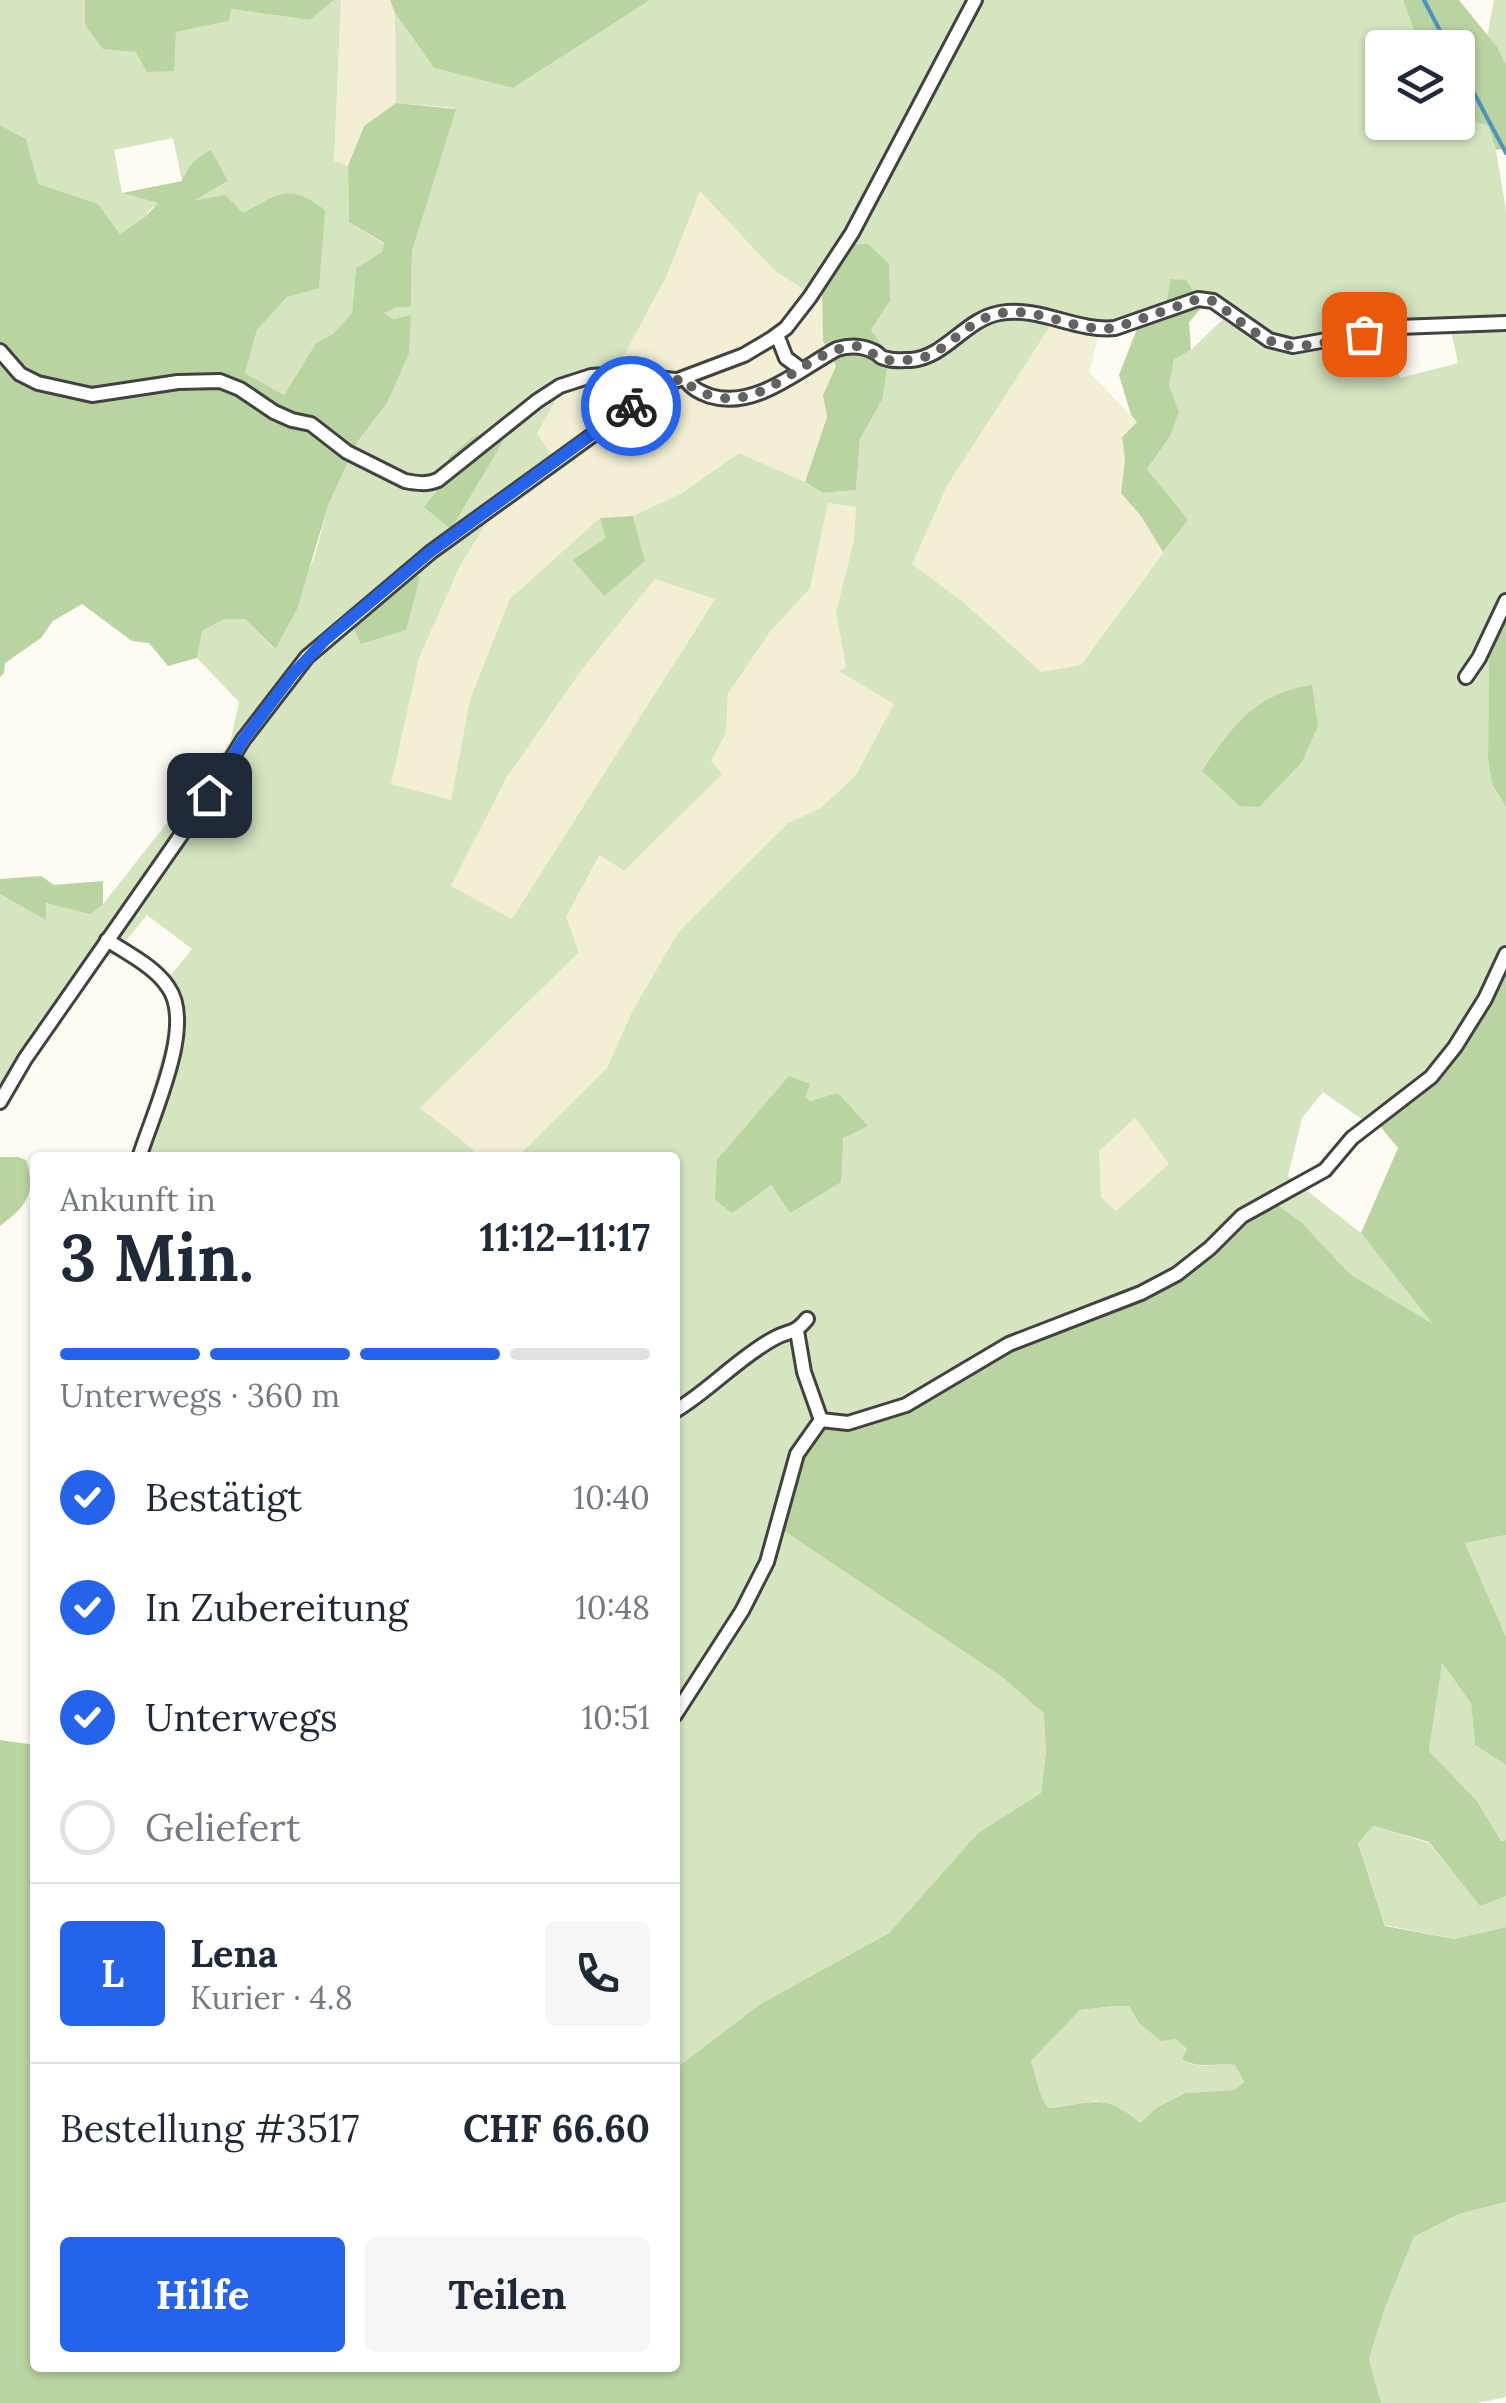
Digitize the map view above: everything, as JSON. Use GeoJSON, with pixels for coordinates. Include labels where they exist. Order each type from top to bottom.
{"type":"FeatureCollection","features":[{"type":"Feature","properties":{"kind":"street"},"geometry":{"type":"LineString","coordinates":[[0,1102],[25,1059],[243,740],[307,657],[430,552],[659,386],[744,355],[777,336],[810,297],[852,233],[975,0]]}},
{"type":"Feature","properties":{"kind":"street"},"geometry":{"type":"LineString","coordinates":[[0,351],[20,374],[38,383],[92,396],[178,382],[220,380],[274,412],[311,424],[347,452],[415,483],[438,480],[537,400],[560,386],[591,376],[622,374],[681,379],[702,392],[736,398],[763,390],[849,346],[860,346],[884,359],[928,357],[963,330],[991,315],[1007,312],[1049,316],[1102,330],[1198,299],[1213,301],[1269,340],[1293,346],[1398,327],[1506,323]]}},
{"type":"Feature","properties":{"kind":"street"},"geometry":{"type":"LineString","coordinates":[[777,336],[786,358],[802,369]]}},
{"type":"Feature","properties":{"kind":"street"},"geometry":{"type":"LineString","coordinates":[[1466,677],[1480,658],[1506,601]]}},
{"type":"Feature","properties":{"kind":"street"},"geometry":{"type":"LineString","coordinates":[[107,940],[167,984],[175,999],[179,1024],[174,1052],[141,1152]]}},
{"type":"Feature","properties":{"kind":"street"},"geometry":{"type":"LineString","coordinates":[[821,1420],[848,1422],[906,1405],[1009,1344],[1141,1293],[1177,1274],[1242,1216],[1325,1170],[1352,1138],[1431,1077],[1455,1048],[1485,999],[1506,954]]}},
{"type":"Feature","properties":{"kind":"street"},"geometry":{"type":"LineString","coordinates":[[680,1409],[734,1364],[778,1336],[798,1331],[807,1319]]}},
{"type":"Feature","properties":{"kind":"street"},"geometry":{"type":"LineString","coordinates":[[798,1331],[804,1372],[821,1420]]}},
{"type":"Feature","properties":{"kind":"street"},"geometry":{"type":"LineString","coordinates":[[680,1706],[742,1610],[767,1562],[797,1454],[821,1420]]}},
{"type":"Feature","properties":{"kind":"shaded area"},"geometry":{"type":"Polygon","coordinates":[[[341,0],[390,0],[395,13],[396,103],[364,126],[348,166],[334,162],[341,0]]]}},
{"type":"Feature","properties":{"kind":"shaded area"},"geometry":{"type":"Polygon","coordinates":[[[700,190],[774,270],[822,285],[836,365],[823,395],[827,417],[805,482],[739,453],[682,493],[633,516],[599,518],[470,700],[451,800],[390,784],[419,658],[461,564],[494,511],[558,464],[537,435],[561,391],[617,369],[667,275],[700,190]]]}},
{"type":"Feature","properties":{"kind":"shaded area"},"geometry":{"type":"Polygon","coordinates":[[[1052,323],[1098,337],[1089,372],[1137,422],[1122,437],[1125,459],[1121,493],[1163,552],[1081,665],[1040,672],[963,602],[911,564],[947,486],[1052,323]]]}},
{"type":"Feature","properties":{"kind":"shaded area"},"geometry":{"type":"Polygon","coordinates":[[[828,503],[856,506],[854,540],[836,612],[846,667],[895,703],[856,775],[821,808],[788,823],[679,931],[633,1010],[607,1068],[522,1152],[472,1152],[420,1108],[579,952],[566,917],[601,855],[699,795],[721,774],[711,761],[726,733],[728,694],[769,633],[810,587],[828,503]]]}},
{"type":"Feature","properties":{"kind":"shaded area"},"geometry":{"type":"Polygon","coordinates":[[[655,579],[715,598],[513,920],[451,886],[507,777],[583,668],[655,579]]]}},
{"type":"Feature","properties":{"kind":"shaded area"},"geometry":{"type":"Polygon","coordinates":[[[1135,1118],[1169,1164],[1116,1211],[1101,1197],[1099,1151],[1135,1118]]]}},
{"type":"Feature","properties":{"kind":"green space"},"geometry":{"type":"Polygon","coordinates":[[[0,0],[85,0],[85,25],[176,32],[228,21],[230,9],[310,20],[334,0],[341,0],[334,161],[348,166],[349,222],[384,244],[382,252],[356,268],[352,313],[333,334],[316,343],[284,395],[245,373],[257,330],[287,297],[242,214],[189,202],[227,182],[186,171],[182,181],[173,138],[114,150],[122,193],[159,203],[120,234],[98,204],[37,185],[26,139],[0,125],[0,0]]]}},
{"type":"Feature","properties":{"kind":"green space"},"geometry":{"type":"Polygon","coordinates":[[[85,0],[334,0],[310,20],[231,9],[229,21],[176,32],[174,71],[147,72],[136,52],[103,49],[85,25],[85,0]]]}},
{"type":"Feature","properties":{"kind":"green space"},"geometry":{"type":"Polygon","coordinates":[[[390,0],[650,0],[513,88],[434,68],[390,0]]]}},
{"type":"Feature","properties":{"kind":"green space"},"geometry":{"type":"Polygon","coordinates":[[[650,0],[1403,0],[1414,30],[1365,30],[1365,140],[1475,140],[1475,122],[1488,126],[1506,210],[1506,605],[1489,641],[1488,759],[1492,784],[1506,807],[1506,954],[1455,1047],[1374,1119],[1363,1120],[1323,1092],[1302,1118],[1288,1176],[1361,1233],[1436,1326],[1350,1274],[1302,1223],[1210,1248],[778,1526],[1002,1677],[1045,1713],[1041,1793],[978,1833],[889,1933],[759,2005],[680,2065],[680,1152],[522,1152],[607,1068],[633,1010],[679,931],[788,823],[821,808],[856,775],[894,704],[839,671],[846,667],[836,612],[854,540],[856,507],[828,503],[810,588],[769,633],[728,694],[726,733],[711,761],[722,774],[624,871],[600,855],[566,917],[579,952],[420,1108],[473,1152],[135,1152],[171,1024],[173,1008],[162,986],[192,949],[147,915],[114,955],[104,957],[28,1062],[0,1109],[0,894],[45,919],[45,903],[90,913],[103,904],[230,743],[239,702],[197,658],[201,631],[224,618],[245,619],[274,649],[314,558],[329,503],[358,441],[387,403],[410,316],[394,319],[384,313],[411,306],[412,251],[455,108],[396,103],[395,13],[434,68],[513,88],[650,0]],[[700,191],[667,275],[617,369],[561,391],[537,434],[558,463],[494,511],[461,564],[419,658],[391,784],[451,800],[470,700],[510,599],[600,518],[607,537],[645,561],[633,516],[682,493],[739,453],[823,493],[856,490],[860,439],[882,400],[871,330],[890,301],[822,285],[803,289],[774,270],[700,191]],[[1170,279],[1165,314],[1098,337],[1052,323],[947,486],[912,564],[963,602],[1041,672],[1081,665],[1187,520],[1147,469],[1169,438],[1169,386],[1174,358],[1191,350],[1223,319],[1170,279]],[[1451,331],[1387,337],[1400,378],[1458,363],[1451,331]],[[655,579],[583,668],[507,777],[451,886],[512,919],[715,599],[655,579]],[[789,1077],[718,1160],[771,1185],[790,1213],[811,1101],[789,1077]],[[1135,1118],[1099,1151],[1101,1197],[1116,1211],[1169,1164],[1135,1118]]]}},
{"type":"Feature","properties":{"kind":"green space"},"geometry":{"type":"Polygon","coordinates":[[[1403,0],[1459,0],[1497,47],[1506,65],[1506,148],[1496,150],[1488,126],[1475,122],[1475,30],[1414,30],[1403,0]]]}},
{"type":"Feature","properties":{"kind":"green space"},"geometry":{"type":"Polygon","coordinates":[[[1494,0],[1506,0],[1506,149],[1478,86],[1494,0]]]}},
{"type":"Feature","properties":{"kind":"green space"},"geometry":{"type":"Polygon","coordinates":[[[396,103],[456,109],[412,251],[411,307],[397,307],[384,313],[394,319],[411,315],[409,353],[387,403],[358,441],[329,503],[297,609],[275,649],[245,619],[224,619],[202,631],[197,658],[168,666],[149,643],[132,641],[82,604],[53,621],[41,638],[5,663],[0,677],[0,125],[26,139],[38,184],[98,204],[120,234],[158,203],[122,193],[182,181],[193,162],[211,150],[228,181],[193,201],[225,195],[243,213],[275,196],[293,194],[325,210],[319,288],[287,297],[257,330],[245,373],[284,395],[316,343],[333,334],[352,313],[356,268],[382,252],[384,243],[349,222],[348,166],[364,126],[396,103]]]}},
{"type":"Feature","properties":{"kind":"green space"},"geometry":{"type":"Polygon","coordinates":[[[847,244],[868,244],[889,264],[890,301],[871,330],[889,355],[882,400],[860,439],[856,490],[823,493],[805,482],[827,417],[823,395],[836,366],[823,341],[822,285],[847,244]]]}},
{"type":"Feature","properties":{"kind":"green space"},"geometry":{"type":"Polygon","coordinates":[[[1170,279],[1186,280],[1203,306],[1189,322],[1191,350],[1174,359],[1169,386],[1179,412],[1169,438],[1147,469],[1188,520],[1163,552],[1121,493],[1125,459],[1122,437],[1137,422],[1131,415],[1119,375],[1140,321],[1165,314],[1170,279]]]}},
{"type":"Feature","properties":{"kind":"green space"},"geometry":{"type":"Polygon","coordinates":[[[498,426],[503,441],[451,529],[424,507],[446,480],[449,457],[472,438],[498,426]]]}},
{"type":"Feature","properties":{"kind":"green space"},"geometry":{"type":"Polygon","coordinates":[[[633,516],[645,561],[604,596],[573,560],[606,538],[600,518],[633,516]]]}},
{"type":"Feature","properties":{"kind":"green space"},"geometry":{"type":"Polygon","coordinates":[[[411,573],[420,577],[406,630],[361,644],[352,624],[411,573]]]}},
{"type":"Feature","properties":{"kind":"green space"},"geometry":{"type":"Polygon","coordinates":[[[1506,605],[1506,807],[1492,784],[1488,759],[1489,641],[1506,605]]]}},
{"type":"Feature","properties":{"kind":"green space"},"geometry":{"type":"Polygon","coordinates":[[[1312,685],[1318,726],[1302,762],[1259,807],[1240,806],[1202,771],[1247,714],[1275,696],[1312,685]]]}},
{"type":"Feature","properties":{"kind":"green space"},"geometry":{"type":"Polygon","coordinates":[[[41,876],[54,885],[103,881],[103,904],[90,914],[46,903],[46,920],[0,894],[0,879],[41,876]]]}},
{"type":"Feature","properties":{"kind":"green space"},"geometry":{"type":"Polygon","coordinates":[[[1506,954],[1506,1535],[1465,1543],[1506,1637],[1506,1765],[1475,1745],[1471,1703],[1442,1663],[1429,1751],[1477,1801],[1501,1841],[1506,1840],[1506,1896],[1480,1906],[1429,1842],[1373,1826],[1358,1843],[1385,1926],[1454,1939],[1506,1927],[1506,2202],[1459,2214],[1414,2237],[1369,2359],[1381,2403],[0,2403],[0,1740],[30,1744],[30,2372],[680,2372],[680,2065],[759,2005],[889,1933],[978,1833],[1041,1793],[1046,1751],[1044,1713],[1002,1677],[777,1526],[797,1454],[821,1420],[873,1417],[1009,1344],[1141,1293],[1270,1200],[1302,1223],[1350,1274],[1433,1324],[1361,1233],[1398,1148],[1374,1119],[1431,1077],[1506,954]],[[1129,2006],[1080,2010],[1031,2061],[1048,2108],[1106,2103],[1140,2123],[1156,2108],[1185,2093],[1235,2090],[1244,2082],[1235,2065],[1201,2065],[1182,2059],[1187,2049],[1175,2039],[1161,2041],[1138,2022],[1129,2006]]]}},
{"type":"Feature","properties":{"kind":"green space"},"geometry":{"type":"Polygon","coordinates":[[[789,1076],[810,1084],[805,1098],[811,1101],[838,1093],[868,1126],[843,1138],[841,1182],[790,1213],[771,1185],[732,1213],[715,1200],[717,1160],[789,1076]]]}},
{"type":"Feature","properties":{"kind":"green space"},"geometry":{"type":"Polygon","coordinates":[[[0,1157],[26,1160],[30,1182],[23,1205],[0,1226],[0,1157]]]}},
{"type":"Feature","properties":{"kind":"green space"},"geometry":{"type":"Polygon","coordinates":[[[1506,1535],[1506,1637],[1465,1543],[1506,1535]]]}},
{"type":"Feature","properties":{"kind":"green space"},"geometry":{"type":"Polygon","coordinates":[[[1441,1662],[1471,1702],[1475,1745],[1506,1765],[1506,1840],[1501,1841],[1477,1801],[1429,1751],[1441,1662]]]}},
{"type":"Feature","properties":{"kind":"green space"},"geometry":{"type":"Polygon","coordinates":[[[1373,1826],[1429,1843],[1480,1905],[1506,1896],[1506,1927],[1454,1939],[1385,1925],[1358,1842],[1373,1826]]]}},
{"type":"Feature","properties":{"kind":"green space"},"geometry":{"type":"Polygon","coordinates":[[[1129,2006],[1138,2022],[1175,2039],[1187,2049],[1182,2059],[1188,2063],[1235,2065],[1244,2082],[1236,2090],[1185,2093],[1156,2108],[1140,2123],[1097,2101],[1048,2108],[1031,2061],[1080,2010],[1129,2006]]]}},
{"type":"Feature","properties":{"kind":"green space"},"geometry":{"type":"Polygon","coordinates":[[[1506,2202],[1506,2397],[1478,2403],[1381,2403],[1369,2359],[1414,2237],[1459,2214],[1506,2202]]]}},
{"type":"Feature","properties":{"kind":"waterway"},"geometry":{"type":"LineString","coordinates":[[1424,0],[1440,30]]}},
{"type":"Feature","properties":{"kind":"waterway"},"geometry":{"type":"LineString","coordinates":[[1475,95],[1506,153]]}},
{"type":"Feature","properties":{"kind":"way so far"},"geometry":{"type":"LineString","coordinates":[[631,406],[659,386],[684,378],[693,388],[719,398],[751,395],[849,346],[860,346],[884,359],[928,357],[963,330],[991,315],[1007,312],[1049,316],[1102,330],[1206,299],[1281,344],[1293,346],[1364,334]]}},
{"type":"Feature","properties":{"kind":"route"},"geometry":{"type":"LineString","coordinates":[[209,795],[243,740],[293,674],[325,640],[430,552],[631,406]]}}]}
